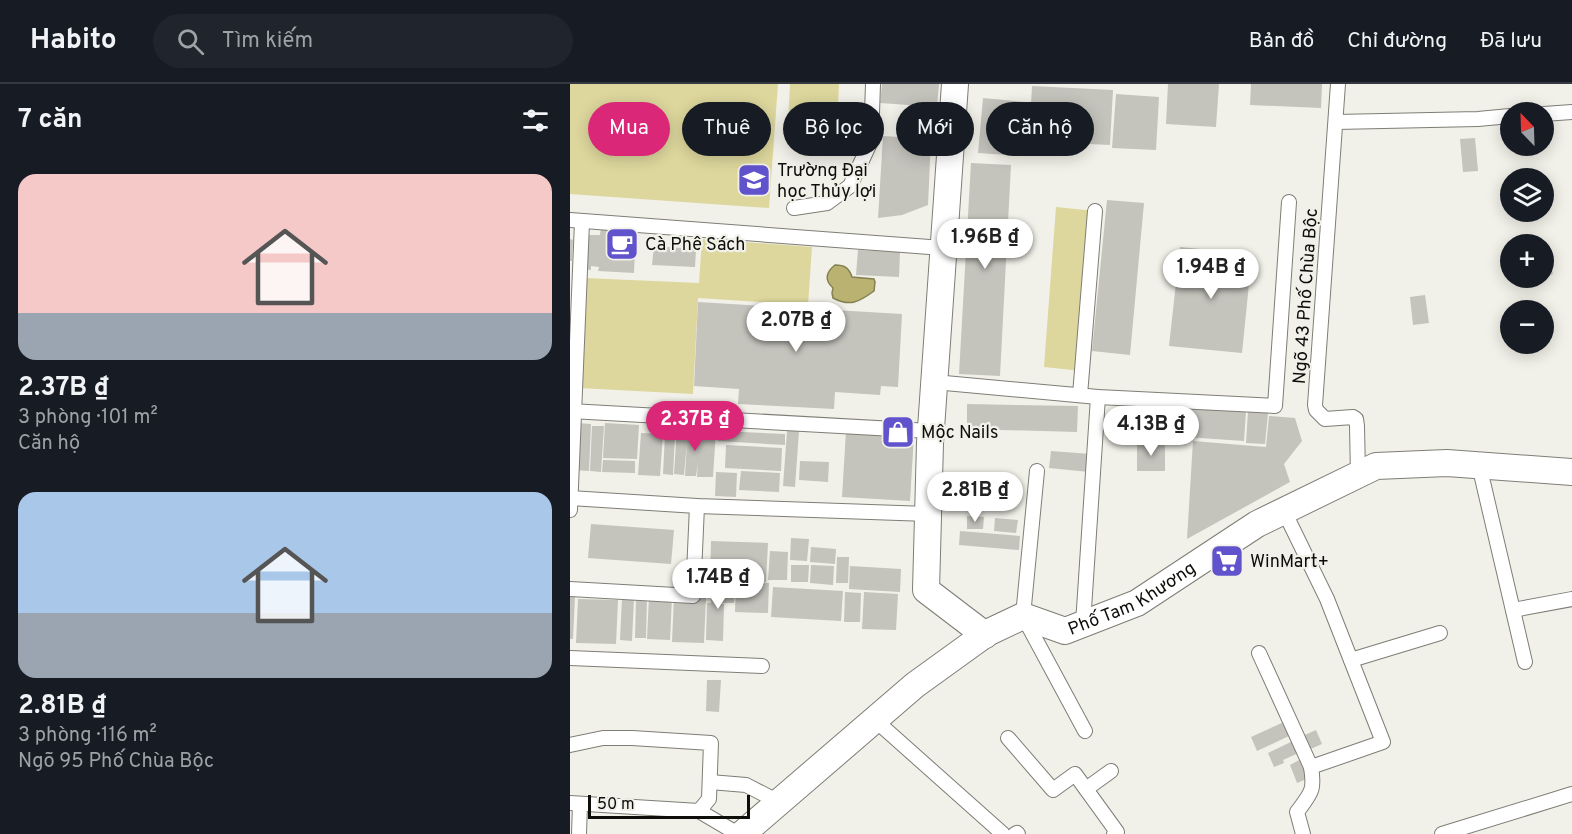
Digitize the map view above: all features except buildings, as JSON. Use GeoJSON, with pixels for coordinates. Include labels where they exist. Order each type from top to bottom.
{"type":"FeatureCollection","features":[{"type":"Feature","properties":{"kind":"street"},"geometry":{"type":"LineString","coordinates":[[955,84],[931,431],[926,591],[985,635]]}},
{"type":"Feature","properties":{"kind":"street","name":"Phố Tam Khương"},"geometry":{"type":"LineString","coordinates":[[1023,616],[1065,631],[1137,603],[1257,524],[1376,466],[1447,463],[1571,477]]}},
{"type":"Feature","properties":{"kind":"street"},"geometry":{"type":"LineString","coordinates":[[740,834],[915,685],[985,635],[1023,616]]}},
{"type":"Feature","properties":{"kind":"lane"},"geometry":{"type":"LineString","coordinates":[[794,208],[827,203],[850,186],[871,141],[873,84]]}},
{"type":"Feature","properties":{"kind":"lane"},"geometry":{"type":"LineString","coordinates":[[1326,136],[1329,84]]}},
{"type":"Feature","properties":{"kind":"lane","name":"Ngõ 43 Phố Chùa Bộc"},"geometry":{"type":"LineString","coordinates":[[1338,84],[1315,405],[1325,419],[1353,417],[1356,419],[1358,475]]}},
{"type":"Feature","properties":{"kind":"lane"},"geometry":{"type":"LineString","coordinates":[[1554,113],[1572,111]]}},
{"type":"Feature","properties":{"kind":"lane"},"geometry":{"type":"LineString","coordinates":[[1336,122],[1500,118]]}},
{"type":"Feature","properties":{"kind":"lane"},"geometry":{"type":"LineString","coordinates":[[934,382],[1098,397],[1275,406],[1289,201]]}},
{"type":"Feature","properties":{"kind":"lane"},"geometry":{"type":"LineString","coordinates":[[1080,395],[1095,212]]}},
{"type":"Feature","properties":{"kind":"lane"},"geometry":{"type":"LineString","coordinates":[[570,510],[576,221],[943,248]]}},
{"type":"Feature","properties":{"kind":"lane"},"geometry":{"type":"LineString","coordinates":[[1083,624],[1098,397]]}},
{"type":"Feature","properties":{"kind":"lane"},"geometry":{"type":"LineString","coordinates":[[572,411],[931,431]]}},
{"type":"Feature","properties":{"kind":"lane"},"geometry":{"type":"LineString","coordinates":[[1479,465],[1525,662]]}},
{"type":"Feature","properties":{"kind":"lane"},"geometry":{"type":"LineString","coordinates":[[1037,471],[1023,616],[1085,731]]}},
{"type":"Feature","properties":{"kind":"lane"},"geometry":{"type":"LineString","coordinates":[[570,498],[697,506],[928,514]]}},
{"type":"Feature","properties":{"kind":"lane"},"geometry":{"type":"LineString","coordinates":[[570,589],[693,596],[697,506]]}},
{"type":"Feature","properties":{"kind":"lane"},"geometry":{"type":"LineString","coordinates":[[1284,511],[1327,599],[1383,742],[1311,767]]}},
{"type":"Feature","properties":{"kind":"lane"},"geometry":{"type":"LineString","coordinates":[[1513,610],[1572,599]]}},
{"type":"Feature","properties":{"kind":"lane"},"geometry":{"type":"LineString","coordinates":[[1351,660],[1440,633]]}},
{"type":"Feature","properties":{"kind":"lane"},"geometry":{"type":"LineString","coordinates":[[1259,653],[1311,767],[1314,784],[1308,797],[1296,812],[1303,834]]}},
{"type":"Feature","properties":{"kind":"lane"},"geometry":{"type":"LineString","coordinates":[[570,658],[762,666]]}},
{"type":"Feature","properties":{"kind":"lane"},"geometry":{"type":"LineString","coordinates":[[875,720],[1003,834]]}},
{"type":"Feature","properties":{"kind":"lane"},"geometry":{"type":"LineString","coordinates":[[570,745],[603,738],[711,742],[709,799],[699,811]]}},
{"type":"Feature","properties":{"kind":"lane"},"geometry":{"type":"LineString","coordinates":[[1008,738],[1053,790],[1075,774],[1116,833]]}},
{"type":"Feature","properties":{"kind":"lane"},"geometry":{"type":"LineString","coordinates":[[1086,789],[1111,771]]}},
{"type":"Feature","properties":{"kind":"lane"},"geometry":{"type":"LineString","coordinates":[[710,782],[746,785],[779,802]]}},
{"type":"Feature","properties":{"kind":"lane"},"geometry":{"type":"LineString","coordinates":[[1442,834],[1572,794]]}},
{"type":"Feature","properties":{"kind":"lane"},"geometry":{"type":"LineString","coordinates":[[579,834],[575,804],[699,811],[740,834]]}},
{"type":"Feature","properties":{"kind":"shaded area"},"geometry":{"type":"Polygon","coordinates":[[[570,84],[778,84],[769,208],[570,194],[570,84]]]}},
{"type":"Feature","properties":{"kind":"shaded area"},"geometry":{"type":"Polygon","coordinates":[[[790,84],[839,84],[838,102],[789,102],[790,84]]]}},
{"type":"Feature","properties":{"kind":"shaded area"},"geometry":{"type":"Polygon","coordinates":[[[1056,207],[1095,211],[1082,371],[1044,367],[1056,207]]]}},
{"type":"Feature","properties":{"kind":"shaded area"},"geometry":{"type":"Polygon","coordinates":[[[702,239],[812,247],[808,305],[698,298],[693,394],[579,388],[585,278],[699,283],[702,239]]]}},
{"type":"Feature","properties":{"kind":"shaded area"},"geometry":{"type":"Polygon","coordinates":[[[835,265],[846,268],[852,277],[874,279],[874,291],[864,298],[849,303],[833,298],[833,288],[827,276],[835,265]]]}},
{"type":"Feature","properties":{"kind":"place","name":"Trường Đại học Thủy lợi"},"geometry":{"type":"Point","coordinates":[754,180]}},
{"type":"Feature","properties":{"kind":"place","name":"Cà Phê Sách"},"geometry":{"type":"Point","coordinates":[622,244]}},
{"type":"Feature","properties":{"kind":"place","name":"Mộc Nails"},"geometry":{"type":"Point","coordinates":[898,432]}},
{"type":"Feature","properties":{"kind":"place","name":"WinMart+"},"geometry":{"type":"Point","coordinates":[1227,561]}}]}
